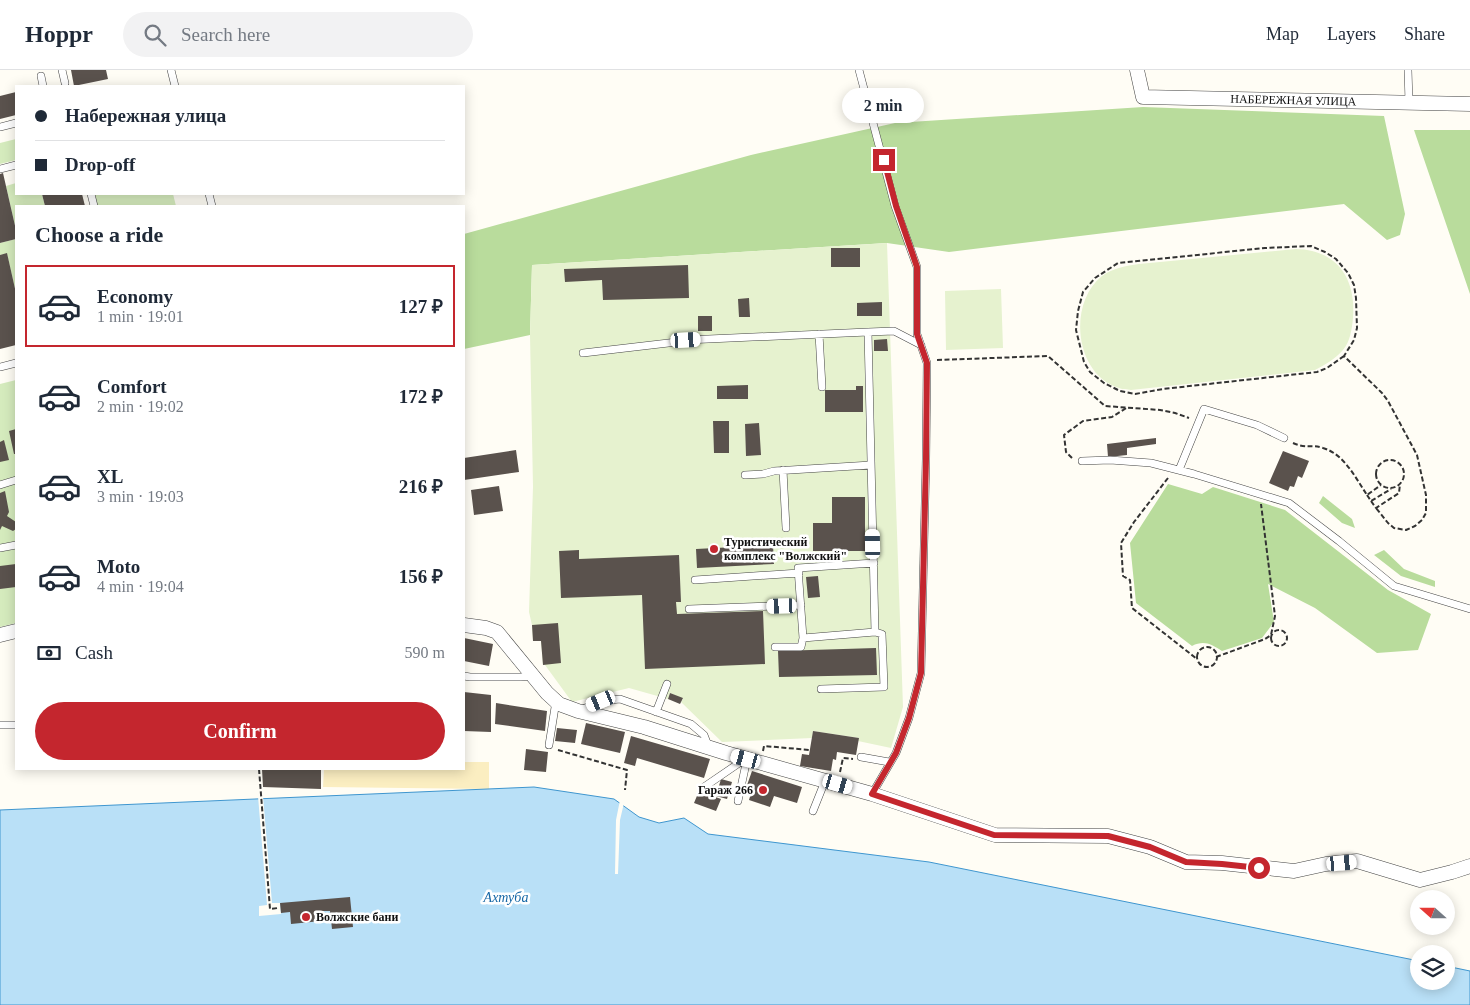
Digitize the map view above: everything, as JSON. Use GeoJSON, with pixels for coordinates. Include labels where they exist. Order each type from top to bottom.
{"type":"FeatureCollection","features":[{"type":"Feature","properties":{"kind":"street","name":"НАБЕРЕЖНАЯ УЛИЦА"},"geometry":{"type":"LineString","coordinates":[[1138,70],[1143,97],[1470,104]]}},
{"type":"Feature","properties":{"kind":"street"},"geometry":{"type":"LineString","coordinates":[[465,625],[498,632],[547,693],[559,704],[872,794],[994,835],[1108,836],[1150,847],[1186,862],[1294,871],[1326,864],[1357,861],[1420,880],[1470,866]]}},
{"type":"Feature","properties":{"kind":"street"},"geometry":{"type":"LineString","coordinates":[[0,635],[15,631]]}},
{"type":"Feature","properties":{"kind":"lane"},"geometry":{"type":"LineString","coordinates":[[62,70],[65,83]]}},
{"type":"Feature","properties":{"kind":"lane"},"geometry":{"type":"LineString","coordinates":[[171,70],[175,85]]}},
{"type":"Feature","properties":{"kind":"lane"},"geometry":{"type":"LineString","coordinates":[[859,70],[896,206],[917,267],[917,334],[927,363],[921,673],[909,718],[896,753],[872,794]]}},
{"type":"Feature","properties":{"kind":"lane"},"geometry":{"type":"LineString","coordinates":[[1408,70],[1409,102]]}},
{"type":"Feature","properties":{"kind":"lane"},"geometry":{"type":"LineString","coordinates":[[41,76],[43,85]]}},
{"type":"Feature","properties":{"kind":"lane"},"geometry":{"type":"LineString","coordinates":[[0,126],[15,123]]}},
{"type":"Feature","properties":{"kind":"lane"},"geometry":{"type":"LineString","coordinates":[[0,169],[15,165]]}},
{"type":"Feature","properties":{"kind":"lane"},"geometry":{"type":"LineString","coordinates":[[583,352],[686,340],[894,331],[921,345]]}},
{"type":"Feature","properties":{"kind":"lane"},"geometry":{"type":"LineString","coordinates":[[868,332],[875,632]]}},
{"type":"Feature","properties":{"kind":"lane"},"geometry":{"type":"LineString","coordinates":[[819,334],[822,387]]}},
{"type":"Feature","properties":{"kind":"lane"},"geometry":{"type":"LineString","coordinates":[[0,367],[15,363]]}},
{"type":"Feature","properties":{"kind":"lane"},"geometry":{"type":"LineString","coordinates":[[1177,470],[1204,409],[1257,425],[1284,438]]}},
{"type":"Feature","properties":{"kind":"lane"},"geometry":{"type":"LineString","coordinates":[[1082,460],[1151,463],[1289,503],[1394,586],[1470,609]]}},
{"type":"Feature","properties":{"kind":"lane"},"geometry":{"type":"LineString","coordinates":[[745,475],[763,474],[774,470],[872,465]]}},
{"type":"Feature","properties":{"kind":"lane"},"geometry":{"type":"LineString","coordinates":[[784,470],[786,528]]}},
{"type":"Feature","properties":{"kind":"lane"},"geometry":{"type":"LineString","coordinates":[[0,485],[15,480]]}},
{"type":"Feature","properties":{"kind":"lane"},"geometry":{"type":"LineString","coordinates":[[0,548],[15,544]]}},
{"type":"Feature","properties":{"kind":"lane"},"geometry":{"type":"LineString","coordinates":[[775,647],[801,647],[803,638],[798,568],[874,563]]}},
{"type":"Feature","properties":{"kind":"lane"},"geometry":{"type":"LineString","coordinates":[[695,580],[799,573]]}},
{"type":"Feature","properties":{"kind":"lane"},"geometry":{"type":"LineString","coordinates":[[688,609],[801,606]]}},
{"type":"Feature","properties":{"kind":"lane"},"geometry":{"type":"LineString","coordinates":[[803,638],[875,632],[882,634],[884,687],[821,689]]}},
{"type":"Feature","properties":{"kind":"lane"},"geometry":{"type":"LineString","coordinates":[[465,676],[533,676]]}},
{"type":"Feature","properties":{"kind":"lane"},"geometry":{"type":"LineString","coordinates":[[656,712],[667,684]]}},
{"type":"Feature","properties":{"kind":"lane"},"geometry":{"type":"LineString","coordinates":[[578,711],[601,701],[620,699],[691,724],[704,735],[710,748]]}},
{"type":"Feature","properties":{"kind":"lane"},"geometry":{"type":"LineString","coordinates":[[549,745],[556,701]]}},
{"type":"Feature","properties":{"kind":"lane"},"geometry":{"type":"LineString","coordinates":[[0,725],[15,724]]}},
{"type":"Feature","properties":{"kind":"lane"},"geometry":{"type":"LineString","coordinates":[[861,757],[889,762]]}},
{"type":"Feature","properties":{"kind":"lane"},"geometry":{"type":"LineString","coordinates":[[704,787],[751,760]]}},
{"type":"Feature","properties":{"kind":"lane"},"geometry":{"type":"LineString","coordinates":[[738,801],[751,760]]}},
{"type":"Feature","properties":{"kind":"lane"},"geometry":{"type":"LineString","coordinates":[[813,811],[831,783]]}},
{"type":"Feature","properties":{"kind":"path"},"geometry":{"type":"LineString","coordinates":[[1311,246],[1336,259],[1348,273],[1354,285],[1357,328],[1354,340],[1344,356],[1327,368],[1317,372],[1163,389],[1135,394],[1120,391],[1104,383],[1090,372],[1084,362],[1076,330],[1078,311],[1083,292],[1095,278],[1118,263],[1265,248],[1311,246]]}},
{"type":"Feature","properties":{"kind":"path"},"geometry":{"type":"LineString","coordinates":[[926,360],[1048,356],[1105,406],[1175,413],[1198,422]]}},
{"type":"Feature","properties":{"kind":"path"},"geometry":{"type":"LineString","coordinates":[[1284,438],[1301,447],[1320,447],[1335,453],[1350,469],[1388,524],[1394,528],[1406,530],[1422,520],[1426,512],[1426,495],[1417,455],[1388,401],[1344,356]]}},
{"type":"Feature","properties":{"kind":"path"},"geometry":{"type":"LineString","coordinates":[[1082,460],[1074,460],[1066,452],[1064,435],[1083,421],[1112,417],[1128,408]]}},
{"type":"Feature","properties":{"kind":"path"},"geometry":{"type":"LineString","coordinates":[[1376,508],[1399,493],[1400,483],[1404,474],[1397,462],[1388,460],[1380,464],[1376,472],[1377,480],[1382,485],[1393,488]]}},
{"type":"Feature","properties":{"kind":"path"},"geometry":{"type":"LineString","coordinates":[[1177,470],[1134,522],[1121,543],[1123,576],[1130,580],[1132,608],[1197,659],[1200,664],[1209,667],[1214,664],[1216,654],[1212,649],[1206,648],[1200,650],[1197,659]]}},
{"type":"Feature","properties":{"kind":"path"},"geometry":{"type":"LineString","coordinates":[[1371,501],[1400,483]]}},
{"type":"Feature","properties":{"kind":"path"},"geometry":{"type":"LineString","coordinates":[[1367,495],[1382,485]]}},
{"type":"Feature","properties":{"kind":"path"},"geometry":{"type":"LineString","coordinates":[[1216,658],[1265,639],[1271,635],[1274,630],[1283,630],[1287,639],[1282,645],[1277,646],[1271,640],[1271,635],[1276,616],[1260,494]]}},
{"type":"Feature","properties":{"kind":"path"},"geometry":{"type":"LineString","coordinates":[[549,745],[559,751],[627,770],[625,790]]}},
{"type":"Feature","properties":{"kind":"path"},"geometry":{"type":"LineString","coordinates":[[751,760],[764,746],[810,750]]}},
{"type":"Feature","properties":{"kind":"path"},"geometry":{"type":"LineString","coordinates":[[831,783],[843,758],[860,760],[861,757]]}},
{"type":"Feature","properties":{"kind":"path"},"geometry":{"type":"LineString","coordinates":[[259,770],[270,909],[278,908]]}},
{"type":"Feature","properties":{"kind":"green space"},"geometry":{"type":"Polygon","coordinates":[[[1143,107],[1384,116],[1405,214],[1400,235],[1387,240],[1344,204],[949,252],[887,243],[532,265],[530,335],[465,349],[465,234],[751,155],[895,123],[1143,107]]]}},
{"type":"Feature","properties":{"kind":"green space"},"geometry":{"type":"Polygon","coordinates":[[[1414,130],[1470,130],[1470,294],[1414,130]]]}},
{"type":"Feature","properties":{"kind":"green space"},"geometry":{"type":"Polygon","coordinates":[[[15,139],[15,160],[0,164],[0,143],[15,139]]]}},
{"type":"Feature","properties":{"kind":"green space"},"geometry":{"type":"Polygon","coordinates":[[[15,183],[15,195],[42,195],[45,205],[15,205],[15,226],[6,186],[15,183]]]}},
{"type":"Feature","properties":{"kind":"green space"},"geometry":{"type":"Polygon","coordinates":[[[95,195],[173,195],[176,205],[97,205],[95,195]]]}},
{"type":"Feature","properties":{"kind":"green space"},"geometry":{"type":"Polygon","coordinates":[[[15,239],[15,289],[7,254],[0,255],[0,243],[15,239]]]}},
{"type":"Feature","properties":{"kind":"green space","name":"Туристический комплекс \"Волжский\""},"geometry":{"type":"Polygon","coordinates":[[[887,243],[903,707],[891,748],[858,741],[859,738],[813,731],[812,738],[722,742],[681,702],[683,699],[670,693],[668,699],[629,688],[572,702],[545,665],[543,665],[541,641],[533,641],[529,612],[533,487],[530,335],[532,265],[887,243]]]}},
{"type":"Feature","properties":{"kind":"green space"},"geometry":{"type":"Polygon","coordinates":[[[1296,249],[1323,255],[1333,261],[1341,269],[1351,290],[1353,318],[1349,339],[1340,353],[1322,366],[1315,370],[1131,390],[1120,389],[1104,381],[1093,369],[1085,354],[1081,338],[1080,320],[1084,303],[1091,288],[1106,273],[1139,264],[1296,249]]]}},
{"type":"Feature","properties":{"kind":"green space"},"geometry":{"type":"Polygon","coordinates":[[[1001,289],[1003,348],[946,350],[945,291],[1001,289]]]}},
{"type":"Feature","properties":{"kind":"green space"},"geometry":{"type":"Polygon","coordinates":[[[15,380],[15,623],[0,627],[0,384],[15,380]]]}},
{"type":"Feature","properties":{"kind":"green space"},"geometry":{"type":"Polygon","coordinates":[[[1168,484],[1202,494],[1213,487],[1285,510],[1388,590],[1431,614],[1418,650],[1377,653],[1315,608],[1268,584],[1274,622],[1262,638],[1222,651],[1207,644],[1200,643],[1192,646],[1136,603],[1130,543],[1168,484]]]}},
{"type":"Feature","properties":{"kind":"green space"},"geometry":{"type":"Polygon","coordinates":[[[1323,496],[1352,519],[1355,528],[1342,523],[1319,503],[1323,496]]]}},
{"type":"Feature","properties":{"kind":"green space"},"geometry":{"type":"Polygon","coordinates":[[[1384,550],[1404,569],[1435,581],[1435,587],[1401,576],[1374,555],[1384,550]]]}},
{"type":"Feature","properties":{"kind":"sand"},"geometry":{"type":"Polygon","coordinates":[[[465,762],[489,762],[489,789],[323,787],[324,770],[465,770],[465,762]]]}},
{"type":"Feature","properties":{"kind":"water","name":"Ахтуба"},"geometry":{"type":"Polygon","coordinates":[[[534,787],[614,799],[639,817],[659,823],[684,818],[708,834],[929,862],[1410,959],[1410,990],[1455,990],[1455,968],[1470,971],[1470,1005],[0,1005],[0,810],[534,787]]]}},
{"type":"Feature","properties":{"kind":"pier"},"geometry":{"type":"Polygon","coordinates":[[[258,796],[263,796],[272,903],[280,903],[281,914],[259,916],[259,906],[267,905],[258,796]]]}},
{"type":"Feature","properties":{"kind":"pier"},"geometry":{"type":"Polygon","coordinates":[[[620,800],[624,803],[620,820],[618,874],[615,874],[616,820],[620,800]]]}},
{"type":"Feature","properties":{"kind":"building"},"geometry":{"type":"Polygon","coordinates":[[[71,70],[106,70],[108,79],[74,85],[71,70]]]}},
{"type":"Feature","properties":{"kind":"building"},"geometry":{"type":"Polygon","coordinates":[[[15,92],[15,115],[0,119],[0,96],[15,92]]]}},
{"type":"Feature","properties":{"kind":"building"},"geometry":{"type":"Polygon","coordinates":[[[3,173],[15,226],[15,239],[0,243],[0,174],[3,173]]]}},
{"type":"Feature","properties":{"kind":"building"},"geometry":{"type":"Polygon","coordinates":[[[42,195],[82,195],[85,205],[45,205],[42,195]]]}},
{"type":"Feature","properties":{"kind":"building"},"geometry":{"type":"Polygon","coordinates":[[[831,248],[860,248],[860,267],[831,267],[831,248]]]}},
{"type":"Feature","properties":{"kind":"building"},"geometry":{"type":"Polygon","coordinates":[[[7,253],[15,289],[15,345],[0,349],[0,255],[7,253]]]}},
{"type":"Feature","properties":{"kind":"building"},"geometry":{"type":"Polygon","coordinates":[[[688,265],[689,298],[603,300],[602,280],[565,282],[564,269],[688,265]]]}},
{"type":"Feature","properties":{"kind":"building"},"geometry":{"type":"Polygon","coordinates":[[[749,298],[750,317],[739,317],[738,299],[749,298]]]}},
{"type":"Feature","properties":{"kind":"building"},"geometry":{"type":"Polygon","coordinates":[[[882,302],[882,316],[857,316],[857,303],[882,302]]]}},
{"type":"Feature","properties":{"kind":"building"},"geometry":{"type":"Polygon","coordinates":[[[698,316],[712,316],[712,331],[698,331],[698,316]]]}},
{"type":"Feature","properties":{"kind":"building"},"geometry":{"type":"Polygon","coordinates":[[[887,339],[888,351],[874,351],[874,340],[887,339]]]}},
{"type":"Feature","properties":{"kind":"building"},"geometry":{"type":"Polygon","coordinates":[[[748,385],[748,399],[717,399],[717,386],[748,385]]]}},
{"type":"Feature","properties":{"kind":"building"},"geometry":{"type":"Polygon","coordinates":[[[856,386],[863,386],[863,412],[825,412],[825,390],[856,390],[856,386]]]}},
{"type":"Feature","properties":{"kind":"building"},"geometry":{"type":"Polygon","coordinates":[[[713,421],[729,421],[729,453],[714,453],[713,421]]]}},
{"type":"Feature","properties":{"kind":"building"},"geometry":{"type":"Polygon","coordinates":[[[759,423],[761,455],[746,456],[745,424],[759,423]]]}},
{"type":"Feature","properties":{"kind":"building"},"geometry":{"type":"Polygon","coordinates":[[[15,429],[15,454],[14,454],[9,431],[15,429]]]}},
{"type":"Feature","properties":{"kind":"building"},"geometry":{"type":"Polygon","coordinates":[[[1156,438],[1156,444],[1127,448],[1127,455],[1108,457],[1107,444],[1156,438]]]}},
{"type":"Feature","properties":{"kind":"building"},"geometry":{"type":"Polygon","coordinates":[[[4,440],[9,460],[0,462],[0,442],[4,440]]]}},
{"type":"Feature","properties":{"kind":"building"},"geometry":{"type":"Polygon","coordinates":[[[516,450],[519,472],[465,480],[465,458],[516,450]]]}},
{"type":"Feature","properties":{"kind":"building"},"geometry":{"type":"Polygon","coordinates":[[[1283,451],[1309,461],[1302,478],[1298,476],[1294,487],[1290,486],[1288,491],[1269,483],[1283,451]]]}},
{"type":"Feature","properties":{"kind":"building"},"geometry":{"type":"Polygon","coordinates":[[[499,486],[503,511],[474,515],[471,490],[499,486]]]}},
{"type":"Feature","properties":{"kind":"building"},"geometry":{"type":"Polygon","coordinates":[[[5,491],[9,512],[7,516],[15,521],[15,530],[13,531],[2,526],[0,530],[0,493],[5,491]]]}},
{"type":"Feature","properties":{"kind":"building"},"geometry":{"type":"Polygon","coordinates":[[[832,497],[865,497],[865,551],[813,551],[813,523],[832,523],[832,497]]]}},
{"type":"Feature","properties":{"kind":"building"},"geometry":{"type":"Polygon","coordinates":[[[773,545],[774,564],[697,568],[696,549],[773,545]]]}},
{"type":"Feature","properties":{"kind":"building"},"geometry":{"type":"Polygon","coordinates":[[[579,550],[579,559],[679,555],[681,602],[676,602],[677,614],[763,611],[765,664],[645,669],[642,595],[561,598],[559,551],[579,550]]]}},
{"type":"Feature","properties":{"kind":"building"},"geometry":{"type":"Polygon","coordinates":[[[15,564],[15,587],[0,589],[0,566],[15,564]]]}},
{"type":"Feature","properties":{"kind":"building"},"geometry":{"type":"Polygon","coordinates":[[[818,576],[820,597],[808,598],[806,577],[818,576]]]}},
{"type":"Feature","properties":{"kind":"building"},"geometry":{"type":"Polygon","coordinates":[[[558,623],[561,663],[543,665],[541,641],[533,641],[532,625],[558,623]]]}},
{"type":"Feature","properties":{"kind":"building"},"geometry":{"type":"Polygon","coordinates":[[[465,638],[493,644],[489,666],[465,661],[465,638]]]}},
{"type":"Feature","properties":{"kind":"building"},"geometry":{"type":"Polygon","coordinates":[[[876,648],[877,675],[779,677],[778,651],[876,648]]]}},
{"type":"Feature","properties":{"kind":"building"},"geometry":{"type":"Polygon","coordinates":[[[465,692],[491,695],[491,732],[465,731],[465,692]]]}},
{"type":"Feature","properties":{"kind":"building"},"geometry":{"type":"Polygon","coordinates":[[[670,693],[683,698],[680,704],[668,699],[670,693]]]}},
{"type":"Feature","properties":{"kind":"building"},"geometry":{"type":"Polygon","coordinates":[[[496,703],[547,711],[545,731],[495,724],[496,703]]]}},
{"type":"Feature","properties":{"kind":"building"},"geometry":{"type":"Polygon","coordinates":[[[586,723],[625,732],[620,753],[581,744],[586,723]]]}},
{"type":"Feature","properties":{"kind":"building"},"geometry":{"type":"Polygon","coordinates":[[[557,728],[577,730],[575,743],[555,741],[557,728]]]}},
{"type":"Feature","properties":{"kind":"building"},"geometry":{"type":"Polygon","coordinates":[[[813,731],[859,738],[856,755],[837,752],[836,760],[833,759],[831,771],[800,766],[802,754],[809,755],[813,731]]]}},
{"type":"Feature","properties":{"kind":"building"},"geometry":{"type":"Polygon","coordinates":[[[631,736],[710,759],[704,778],[637,758],[635,766],[624,763],[631,736]]]}},
{"type":"Feature","properties":{"kind":"building"},"geometry":{"type":"Polygon","coordinates":[[[526,749],[548,752],[546,772],[524,770],[526,749]]]}},
{"type":"Feature","properties":{"kind":"building"},"geometry":{"type":"Polygon","coordinates":[[[262,770],[321,770],[321,789],[263,787],[262,770]]]}},
{"type":"Feature","properties":{"kind":"building"},"geometry":{"type":"Polygon","coordinates":[[[752,771],[802,787],[797,803],[774,796],[770,807],[749,800],[752,790],[746,788],[752,771]]]}},
{"type":"Feature","properties":{"kind":"building"},"geometry":{"type":"Polygon","coordinates":[[[721,779],[732,782],[727,799],[716,796],[721,779]]]}},
{"type":"Feature","properties":{"kind":"building"},"geometry":{"type":"Polygon","coordinates":[[[699,791],[721,799],[716,811],[694,803],[699,791]]]}},
{"type":"Feature","properties":{"kind":"building","name":"Волжские бани"},"geometry":{"type":"Polygon","coordinates":[[[350,897],[353,927],[332,929],[330,911],[321,911],[321,921],[291,924],[290,912],[281,913],[280,903],[350,897]]]}},
{"type":"Feature","properties":{"kind":"place","name":"Туристический комплекс \"Волжский\""},"geometry":{"type":"Point","coordinates":[714,549]}},
{"type":"Feature","properties":{"kind":"place","name":"Гараж 266"},"geometry":{"type":"Point","coordinates":[763,790]}},
{"type":"Feature","properties":{"kind":"place","name":"Волжские бани"},"geometry":{"type":"Point","coordinates":[306,917]}},
{"type":"Feature","properties":{"kind":"route"},"geometry":{"type":"LineString","coordinates":[[884,160],[896,206],[917,267],[917,334],[927,363],[927,409],[921,673],[909,718],[896,753],[872,794],[994,835],[1108,836],[1150,847],[1186,862],[1259,868]]}}]}
